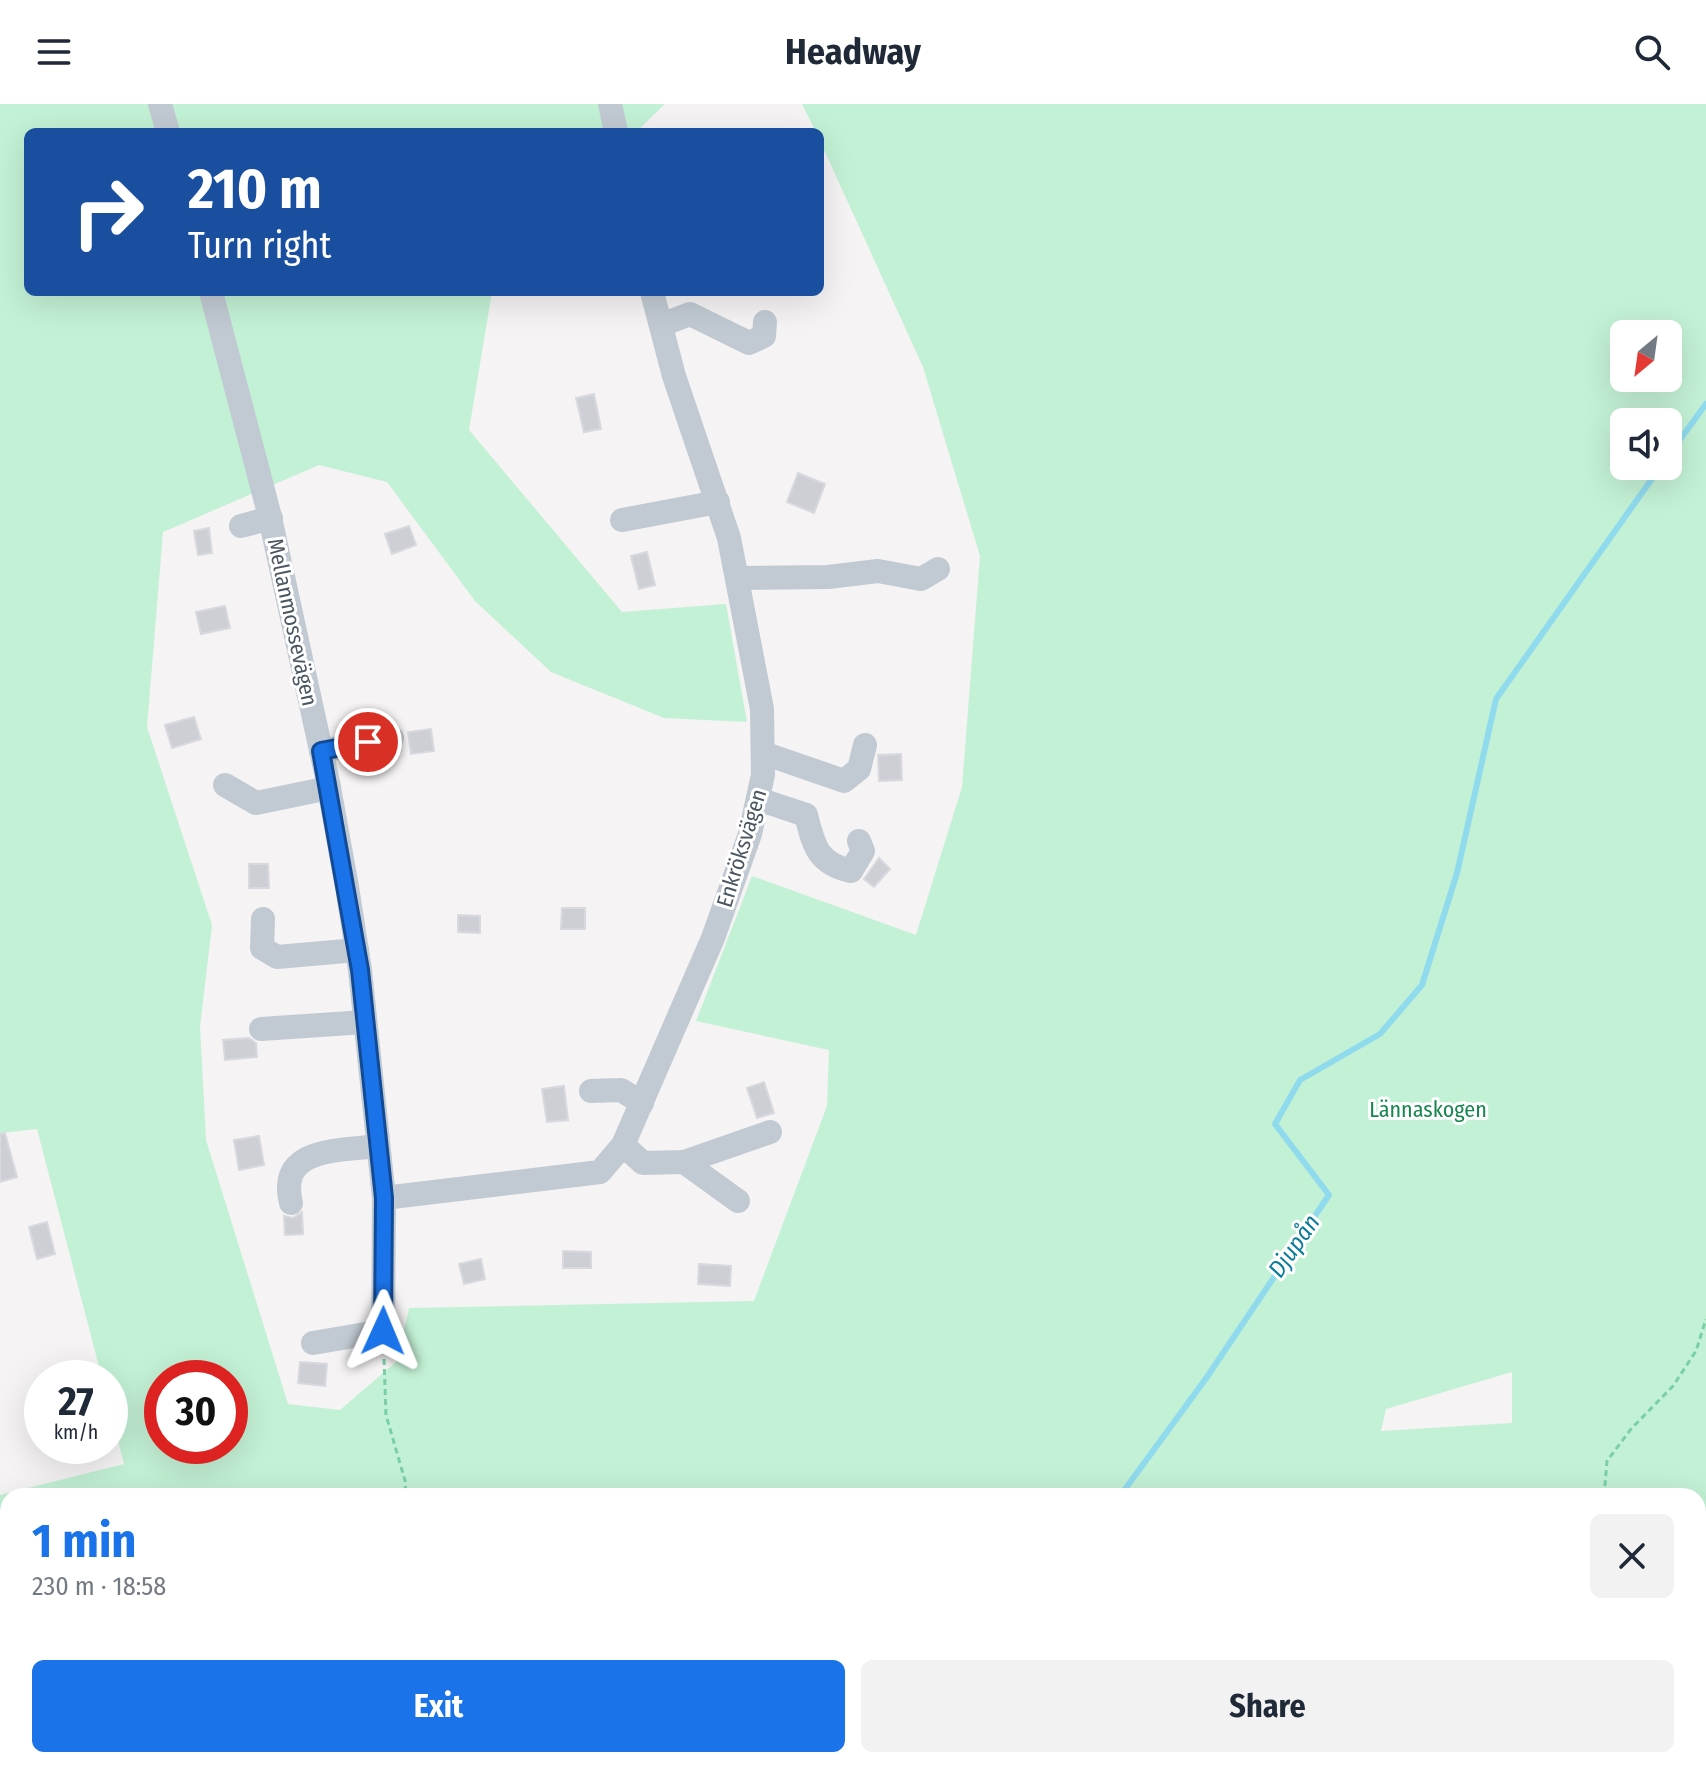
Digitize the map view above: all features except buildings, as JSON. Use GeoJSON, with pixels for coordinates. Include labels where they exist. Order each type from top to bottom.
{"type":"FeatureCollection","features":[{"type":"Feature","properties":{"kind":"street"},"geometry":{"type":"LineString","coordinates":[[160,104],[167,128]]}},
{"type":"Feature","properties":{"kind":"street"},"geometry":{"type":"LineString","coordinates":[[610,104],[615,128]]}},
{"type":"Feature","properties":{"kind":"street","name":"Mellanmossevägen"},"geometry":{"type":"LineString","coordinates":[[212,296],[271,518],[329,788],[357,950],[384,1198],[383,1335]]}},
{"type":"Feature","properties":{"kind":"street","name":"Enkröksvägen"},"geometry":{"type":"LineString","coordinates":[[384,1198],[600,1172],[623,1145],[642,1103],[713,938],[750,834],[763,753],[762,709],[738,578],[718,502],[674,376],[653,296]]}},
{"type":"Feature","properties":{"kind":"street"},"geometry":{"type":"LineString","coordinates":[[661,325],[690,314],[749,343],[764,336],[765,322]]}},
{"type":"Feature","properties":{"kind":"street"},"geometry":{"type":"LineString","coordinates":[[622,520],[718,502]]}},
{"type":"Feature","properties":{"kind":"street"},"geometry":{"type":"LineString","coordinates":[[241,526],[271,518]]}},
{"type":"Feature","properties":{"kind":"street"},"geometry":{"type":"LineString","coordinates":[[738,578],[828,577],[878,571],[921,579],[938,569]]}},
{"type":"Feature","properties":{"kind":"street"},"geometry":{"type":"LineString","coordinates":[[321,751],[392,738]]}},
{"type":"Feature","properties":{"kind":"street"},"geometry":{"type":"LineString","coordinates":[[763,753],[844,781],[859,769],[865,745]]}},
{"type":"Feature","properties":{"kind":"street"},"geometry":{"type":"LineString","coordinates":[[225,785],[256,803],[329,788]]}},
{"type":"Feature","properties":{"kind":"street"},"geometry":{"type":"LineString","coordinates":[[758,799],[806,815],[817,853],[838,868],[851,871],[857,864],[863,851],[859,841]]}},
{"type":"Feature","properties":{"kind":"street"},"geometry":{"type":"LineString","coordinates":[[263,919],[262,948],[277,957],[357,950]]}},
{"type":"Feature","properties":{"kind":"street"},"geometry":{"type":"LineString","coordinates":[[261,1029],[365,1022]]}},
{"type":"Feature","properties":{"kind":"street"},"geometry":{"type":"LineString","coordinates":[[591,1091],[621,1090],[642,1103]]}},
{"type":"Feature","properties":{"kind":"street"},"geometry":{"type":"LineString","coordinates":[[623,1145],[643,1163],[684,1162],[770,1132]]}},
{"type":"Feature","properties":{"kind":"street"},"geometry":{"type":"LineString","coordinates":[[291,1203],[292,1174],[298,1164],[310,1155],[378,1146]]}},
{"type":"Feature","properties":{"kind":"street"},"geometry":{"type":"LineString","coordinates":[[684,1162],[738,1201]]}},
{"type":"Feature","properties":{"kind":"street"},"geometry":{"type":"LineString","coordinates":[[313,1343],[383,1335]]}},
{"type":"Feature","properties":{"kind":"path"},"geometry":{"type":"LineString","coordinates":[[1605,1488],[1607,1461],[1631,1429],[1673,1386],[1696,1351],[1706,1319]]}},
{"type":"Feature","properties":{"kind":"path"},"geometry":{"type":"LineString","coordinates":[[383,1335],[386,1415],[405,1488]]}},
{"type":"Feature","properties":{"kind":"green space","name":"Lännaskogen"},"geometry":{"type":"Polygon","coordinates":[[[0,104],[665,104],[640,128],[24,128],[24,296],[491,296],[469,430],[622,612],[726,604],[747,722],[664,718],[551,672],[475,601],[387,482],[319,465],[163,532],[147,727],[212,925],[200,1027],[206,1140],[288,1404],[340,1410],[397,1361],[409,1308],[754,1301],[827,1106],[829,1050],[696,1021],[752,876],[916,935],[962,787],[980,556],[923,367],[824,150],[824,128],[814,128],[802,104],[1706,104],[1706,1488],[28,1488],[128,1464],[128,1360],[97,1360],[37,1129],[0,1133],[0,104]],[[1512,1372],[1386,1409],[1381,1431],[1512,1423],[1512,1372]]]}},
{"type":"Feature","properties":{"kind":"waterway"},"geometry":{"type":"LineString","coordinates":[[1682,437],[1706,404]]}},
{"type":"Feature","properties":{"kind":"waterway","name":"Djupån"},"geometry":{"type":"LineString","coordinates":[[1126,1488],[1207,1377],[1329,1195],[1275,1124],[1300,1080],[1380,1034],[1422,985],[1457,873],[1496,699],[1651,480]]}},
{"type":"Feature","properties":{"kind":"route"},"geometry":{"type":"LineString","coordinates":[[368,742],[321,751],[360,970],[384,1198],[383,1331]]}}]}
